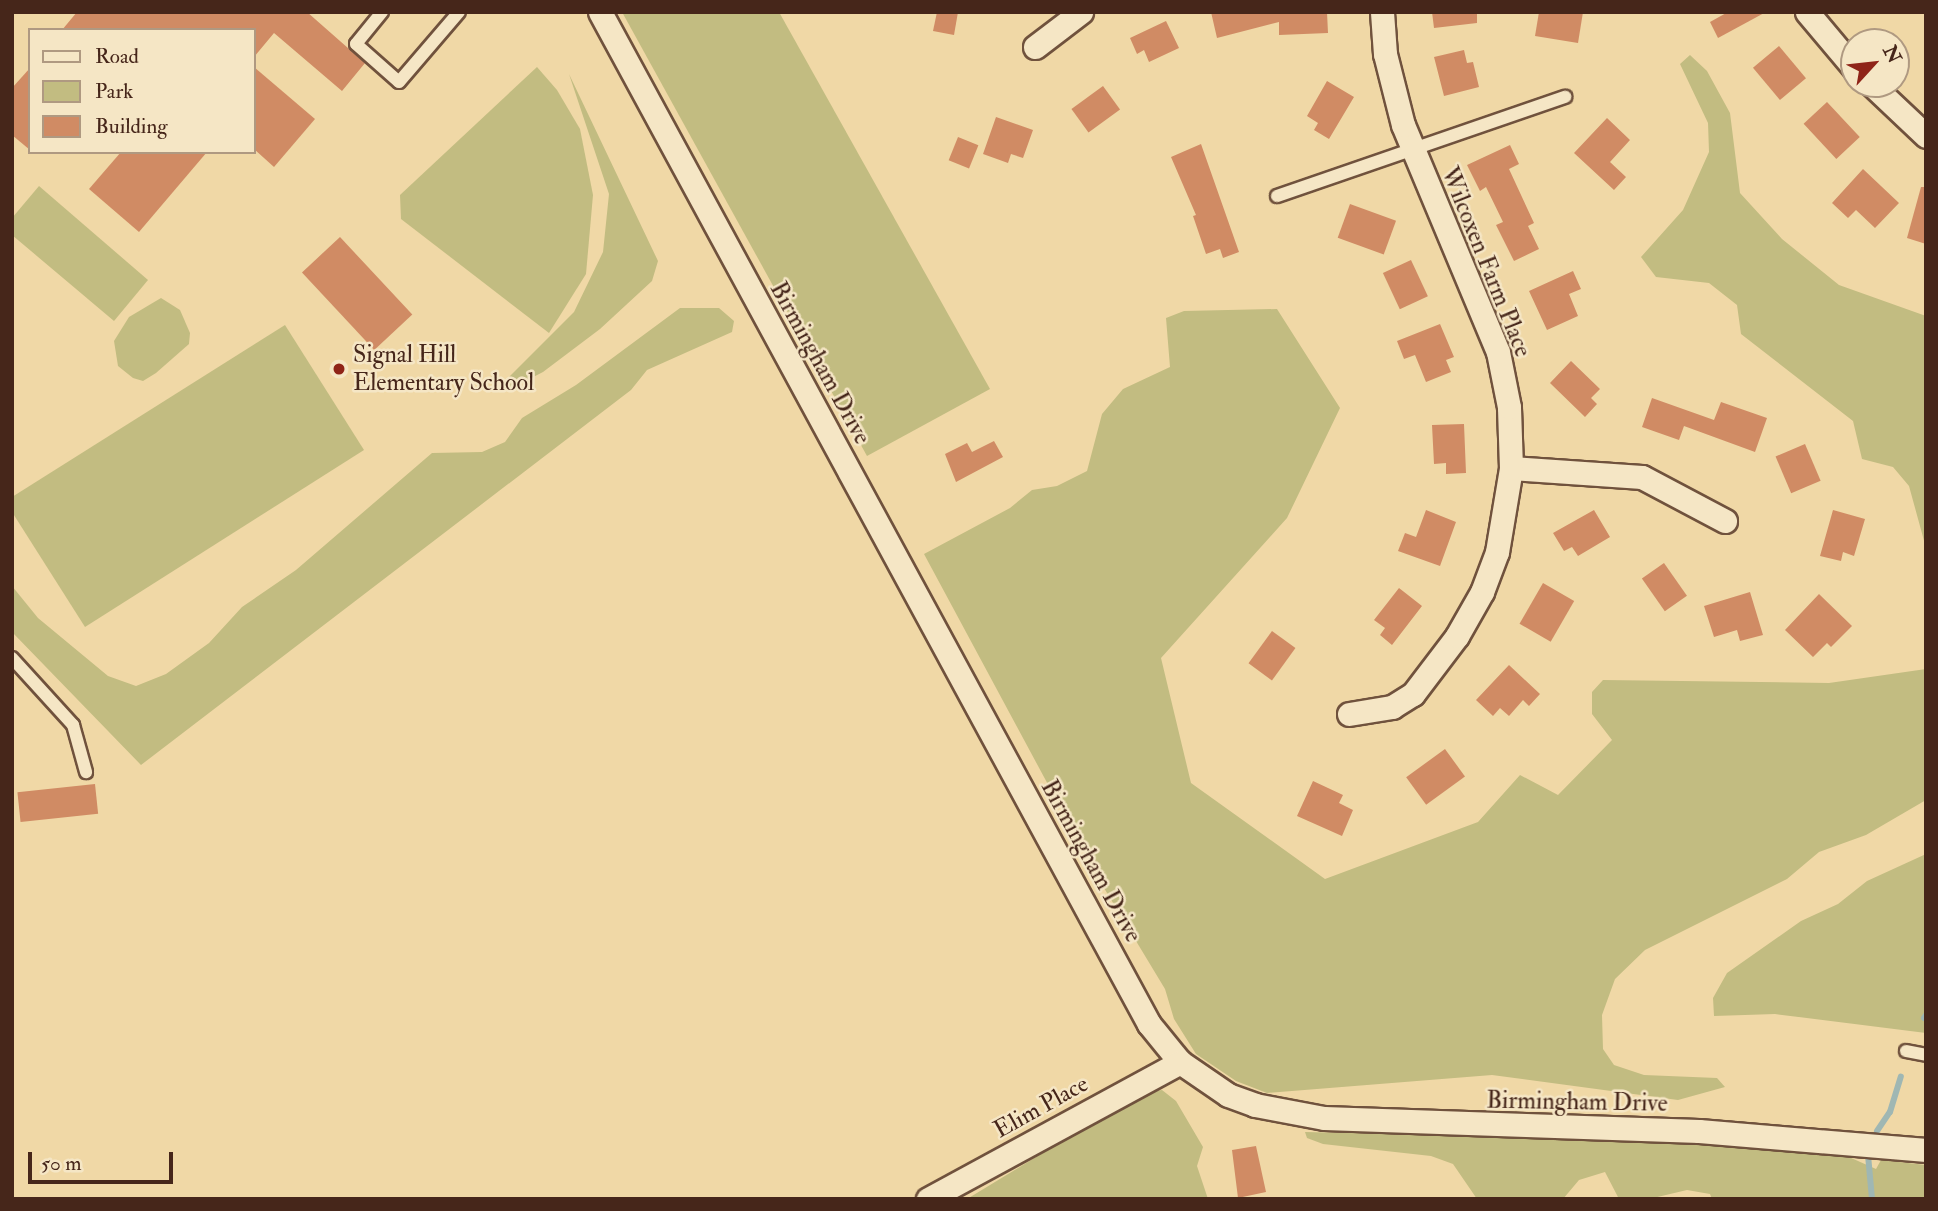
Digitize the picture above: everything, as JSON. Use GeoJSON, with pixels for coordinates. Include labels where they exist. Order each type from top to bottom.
{"type":"FeatureCollection","features":[{"type":"Feature","properties":{"kind":"street","name":"Birmingham Drive"},"geometry":{"type":"LineString","coordinates":[[600,12],[1149,1024],[1180,1062],[1237,1098],[1324,1118],[1699,1131],[1926,1150]]}},
{"type":"Feature","properties":{"kind":"street"},"geometry":{"type":"LineString","coordinates":[[1035,47],[1081,12]]}},
{"type":"Feature","properties":{"kind":"street","name":"Wilcoxen Farm Place"},"geometry":{"type":"LineString","coordinates":[[1349,714],[1381,710],[1413,694],[1450,646],[1482,592],[1497,552],[1511,468],[1509,407],[1498,352],[1411,147],[1385,54],[1382,12]]}},
{"type":"Feature","properties":{"kind":"street"},"geometry":{"type":"LineString","coordinates":[[1807,12],[1840,51]]}},
{"type":"Feature","properties":{"kind":"street"},"geometry":{"type":"LineString","coordinates":[[1886,98],[1926,135]]}},
{"type":"Feature","properties":{"kind":"street"},"geometry":{"type":"LineString","coordinates":[[1511,468],[1642,477],[1725,522]]}},
{"type":"Feature","properties":{"kind":"street","name":"Elim Place"},"geometry":{"type":"LineString","coordinates":[[928,1199],[1180,1062]]}},
{"type":"Feature","properties":{"kind":"lane"},"geometry":{"type":"LineString","coordinates":[[383,12],[356,44],[399,82],[459,12]]}},
{"type":"Feature","properties":{"kind":"lane"},"geometry":{"type":"LineString","coordinates":[[1277,196],[1411,147],[1565,97]]}},
{"type":"Feature","properties":{"kind":"lane"},"geometry":{"type":"LineString","coordinates":[[12,658],[74,725],[86,772]]}},
{"type":"Feature","properties":{"kind":"lane"},"geometry":{"type":"LineString","coordinates":[[1906,1051],[1926,1055]]}},
{"type":"Feature","properties":{"kind":"green space"},"geometry":{"type":"Polygon","coordinates":[[[622,12],[779,12],[990,389],[867,456],[622,12]]]}},
{"type":"Feature","properties":{"kind":"green space"},"geometry":{"type":"Polygon","coordinates":[[[1690,55],[1707,71],[1730,113],[1740,193],[1782,239],[1839,285],[1926,316],[1926,548],[1909,486],[1893,467],[1862,459],[1853,421],[1741,334],[1737,305],[1709,283],[1656,277],[1641,257],[1683,210],[1709,152],[1708,123],[1680,64],[1690,55]]]}},
{"type":"Feature","properties":{"kind":"green space"},"geometry":{"type":"Polygon","coordinates":[[[537,67],[557,90],[580,129],[593,195],[586,274],[549,333],[401,219],[400,195],[537,67]]]}},
{"type":"Feature","properties":{"kind":"green space"},"geometry":{"type":"Polygon","coordinates":[[[569,74],[658,261],[652,281],[600,329],[543,372],[508,390],[501,389],[509,377],[574,312],[603,252],[609,194],[569,74]]]}},
{"type":"Feature","properties":{"kind":"green space"},"geometry":{"type":"Polygon","coordinates":[[[39,186],[148,280],[114,321],[12,235],[12,218],[39,186]]]}},
{"type":"Feature","properties":{"kind":"green space"},"geometry":{"type":"Polygon","coordinates":[[[161,298],[180,310],[190,333],[189,344],[143,381],[133,378],[118,366],[114,341],[129,317],[161,298]]]}},
{"type":"Feature","properties":{"kind":"green space"},"geometry":{"type":"Polygon","coordinates":[[[680,308],[719,308],[734,321],[732,332],[647,370],[631,390],[141,765],[12,632],[12,586],[38,618],[108,676],[136,686],[166,674],[209,643],[242,607],[296,570],[432,453],[482,452],[505,442],[522,418],[576,385],[680,308]]]}},
{"type":"Feature","properties":{"kind":"green space"},"geometry":{"type":"Polygon","coordinates":[[[1277,309],[1340,408],[1287,518],[1161,658],[1191,783],[1325,879],[1478,822],[1520,775],[1558,795],[1612,740],[1592,714],[1592,692],[1603,680],[1829,683],[1926,669],[1926,800],[1866,835],[1819,852],[1787,879],[1645,950],[1615,979],[1602,1015],[1603,1049],[1614,1065],[1644,1075],[1717,1078],[1725,1087],[1678,1100],[1492,1075],[1267,1093],[1236,1081],[1196,1054],[1174,1019],[1165,989],[1101,883],[924,554],[1010,508],[1032,490],[1057,486],[1087,471],[1102,414],[1123,389],[1170,367],[1166,318],[1184,311],[1277,309]]]}},
{"type":"Feature","properties":{"kind":"green space"},"geometry":{"type":"Polygon","coordinates":[[[285,325],[364,450],[85,627],[12,512],[12,497],[285,325]]]}},
{"type":"Feature","properties":{"kind":"green space"},"geometry":{"type":"Polygon","coordinates":[[[1926,854],[1926,1033],[1775,1014],[1714,1016],[1713,998],[1727,973],[1801,921],[1838,904],[1867,881],[1926,854]]]}},
{"type":"Feature","properties":{"kind":"green space"},"geometry":{"type":"Polygon","coordinates":[[[1162,1090],[1176,1101],[1203,1147],[1197,1166],[1208,1199],[967,1199],[1141,1093],[1162,1090]]]}},
{"type":"Feature","properties":{"kind":"green space"},"geometry":{"type":"Polygon","coordinates":[[[1305,1132],[1704,1141],[1840,1153],[1876,1169],[1881,1160],[1926,1165],[1926,1199],[1712,1199],[1710,1194],[1687,1190],[1649,1199],[1619,1199],[1605,1172],[1579,1180],[1563,1199],[1477,1199],[1453,1164],[1431,1156],[1323,1144],[1307,1138],[1305,1132]]]}},
{"type":"Feature","properties":{"kind":"building"},"geometry":{"type":"Polygon","coordinates":[[[77,12],[307,12],[365,63],[342,91],[274,33],[256,55],[256,28],[64,28],[77,12]]]}},
{"type":"Feature","properties":{"kind":"building"},"geometry":{"type":"Polygon","coordinates":[[[937,12],[958,12],[954,35],[933,31],[937,12]]]}},
{"type":"Feature","properties":{"kind":"building"},"geometry":{"type":"Polygon","coordinates":[[[1211,12],[1327,12],[1328,33],[1279,35],[1279,22],[1217,38],[1211,12]]]}},
{"type":"Feature","properties":{"kind":"building"},"geometry":{"type":"Polygon","coordinates":[[[1432,12],[1477,12],[1477,23],[1434,28],[1432,12]]]}},
{"type":"Feature","properties":{"kind":"building"},"geometry":{"type":"Polygon","coordinates":[[[1539,12],[1583,12],[1578,43],[1535,36],[1539,12]]]}},
{"type":"Feature","properties":{"kind":"building"},"geometry":{"type":"Polygon","coordinates":[[[1728,12],[1766,12],[1718,38],[1710,22],[1728,12]]]}},
{"type":"Feature","properties":{"kind":"building"},"geometry":{"type":"Polygon","coordinates":[[[1166,21],[1179,48],[1149,62],[1144,50],[1137,54],[1130,38],[1166,21]]]}},
{"type":"Feature","properties":{"kind":"building"},"geometry":{"type":"Polygon","coordinates":[[[1779,46],[1806,78],[1780,100],[1753,68],[1779,46]]]}},
{"type":"Feature","properties":{"kind":"building"},"geometry":{"type":"Polygon","coordinates":[[[1464,50],[1467,63],[1473,62],[1479,87],[1444,96],[1434,57],[1464,50]]]}},
{"type":"Feature","properties":{"kind":"building"},"geometry":{"type":"Polygon","coordinates":[[[256,69],[315,119],[274,167],[256,151],[256,69]]]}},
{"type":"Feature","properties":{"kind":"building"},"geometry":{"type":"Polygon","coordinates":[[[28,70],[28,148],[12,135],[12,88],[28,70]]]}},
{"type":"Feature","properties":{"kind":"building"},"geometry":{"type":"Polygon","coordinates":[[[1327,81],[1354,97],[1329,139],[1314,130],[1318,123],[1307,116],[1327,81]]]}},
{"type":"Feature","properties":{"kind":"building"},"geometry":{"type":"Polygon","coordinates":[[[1103,86],[1120,109],[1088,132],[1071,109],[1103,86]]]}},
{"type":"Feature","properties":{"kind":"building"},"geometry":{"type":"Polygon","coordinates":[[[1827,102],[1860,137],[1836,159],[1804,124],[1827,102]]]}},
{"type":"Feature","properties":{"kind":"building"},"geometry":{"type":"Polygon","coordinates":[[[996,117],[1033,130],[1023,158],[1011,154],[1008,163],[983,154],[996,117]]]}},
{"type":"Feature","properties":{"kind":"building"},"geometry":{"type":"Polygon","coordinates":[[[1607,118],[1630,140],[1610,162],[1626,177],[1614,190],[1574,153],[1607,118]]]}},
{"type":"Feature","properties":{"kind":"building"},"geometry":{"type":"Polygon","coordinates":[[[958,137],[978,145],[969,168],[949,160],[958,137]]]}},
{"type":"Feature","properties":{"kind":"building"},"geometry":{"type":"Polygon","coordinates":[[[1201,144],[1239,252],[1223,258],[1220,249],[1206,254],[1193,216],[1196,215],[1171,157],[1201,144]]]}},
{"type":"Feature","properties":{"kind":"building"},"geometry":{"type":"Polygon","coordinates":[[[1510,145],[1519,164],[1509,169],[1534,223],[1528,226],[1539,249],[1514,261],[1496,225],[1503,222],[1486,187],[1480,191],[1467,165],[1510,145]]]}},
{"type":"Feature","properties":{"kind":"building"},"geometry":{"type":"Polygon","coordinates":[[[119,154],[205,154],[139,232],[89,189],[119,154]]]}},
{"type":"Feature","properties":{"kind":"building"},"geometry":{"type":"Polygon","coordinates":[[[1863,169],[1899,203],[1875,228],[1856,210],[1848,218],[1832,203],[1863,169]]]}},
{"type":"Feature","properties":{"kind":"building"},"geometry":{"type":"Polygon","coordinates":[[[1921,187],[1926,187],[1926,244],[1907,238],[1921,187]]]}},
{"type":"Feature","properties":{"kind":"building"},"geometry":{"type":"Polygon","coordinates":[[[1350,204],[1396,221],[1384,255],[1338,238],[1350,204]]]}},
{"type":"Feature","properties":{"kind":"building"},"geometry":{"type":"Polygon","coordinates":[[[340,237],[412,315],[374,350],[302,272],[340,237]]]}},
{"type":"Feature","properties":{"kind":"building"},"geometry":{"type":"Polygon","coordinates":[[[1411,260],[1428,296],[1400,309],[1383,273],[1411,260]]]}},
{"type":"Feature","properties":{"kind":"building"},"geometry":{"type":"Polygon","coordinates":[[[1573,271],[1581,289],[1569,294],[1578,316],[1547,330],[1529,291],[1573,271]]]}},
{"type":"Feature","properties":{"kind":"building"},"geometry":{"type":"Polygon","coordinates":[[[1440,324],[1454,357],[1446,360],[1451,372],[1426,382],[1415,355],[1404,359],[1397,341],[1440,324]]]}},
{"type":"Feature","properties":{"kind":"building"},"geometry":{"type":"Polygon","coordinates":[[[1571,361],[1600,389],[1591,398],[1597,404],[1585,417],[1550,383],[1571,361]]]}},
{"type":"Feature","properties":{"kind":"building"},"geometry":{"type":"Polygon","coordinates":[[[1652,398],[1714,420],[1721,402],[1767,418],[1755,452],[1684,426],[1679,440],[1642,427],[1652,398]]]}},
{"type":"Feature","properties":{"kind":"building"},"geometry":{"type":"Polygon","coordinates":[[[1464,424],[1466,473],[1446,474],[1446,463],[1434,464],[1432,425],[1464,424]]]}},
{"type":"Feature","properties":{"kind":"building"},"geometry":{"type":"Polygon","coordinates":[[[994,441],[1003,457],[956,482],[945,454],[967,443],[972,452],[994,441]]]}},
{"type":"Feature","properties":{"kind":"building"},"geometry":{"type":"Polygon","coordinates":[[[1805,444],[1821,481],[1791,493],[1776,457],[1805,444]]]}},
{"type":"Feature","properties":{"kind":"building"},"geometry":{"type":"Polygon","coordinates":[[[1426,510],[1456,522],[1440,566],[1398,551],[1405,533],[1416,537],[1426,510]]]}},
{"type":"Feature","properties":{"kind":"building"},"geometry":{"type":"Polygon","coordinates":[[[1594,510],[1610,537],[1578,556],[1572,547],[1564,551],[1553,533],[1594,510]]]}},
{"type":"Feature","properties":{"kind":"building"},"geometry":{"type":"Polygon","coordinates":[[[1833,510],[1865,519],[1854,556],[1843,552],[1841,561],[1820,556],[1833,510]]]}},
{"type":"Feature","properties":{"kind":"building"},"geometry":{"type":"Polygon","coordinates":[[[1664,563],[1687,596],[1665,611],[1642,578],[1664,563]]]}},
{"type":"Feature","properties":{"kind":"building"},"geometry":{"type":"Polygon","coordinates":[[[1543,583],[1574,601],[1551,642],[1520,624],[1543,583]]]}},
{"type":"Feature","properties":{"kind":"building"},"geometry":{"type":"Polygon","coordinates":[[[1399,588],[1422,606],[1392,645],[1380,635],[1385,628],[1374,620],[1399,588]]]}},
{"type":"Feature","properties":{"kind":"building"},"geometry":{"type":"Polygon","coordinates":[[[1750,592],[1763,635],[1740,641],[1737,630],[1714,637],[1704,606],[1750,592]]]}},
{"type":"Feature","properties":{"kind":"building"},"geometry":{"type":"Polygon","coordinates":[[[1819,594],[1852,626],[1831,647],[1827,643],[1813,657],[1785,630],[1819,594]]]}},
{"type":"Feature","properties":{"kind":"building"},"geometry":{"type":"Polygon","coordinates":[[[1272,631],[1295,648],[1272,680],[1248,663],[1272,631]]]}},
{"type":"Feature","properties":{"kind":"building"},"geometry":{"type":"Polygon","coordinates":[[[1509,665],[1540,694],[1529,706],[1523,700],[1509,716],[1500,708],[1493,716],[1476,700],[1509,665]]]}},
{"type":"Feature","properties":{"kind":"building"},"geometry":{"type":"Polygon","coordinates":[[[1445,749],[1465,777],[1426,805],[1406,777],[1445,749]]]}},
{"type":"Feature","properties":{"kind":"building"},"geometry":{"type":"Polygon","coordinates":[[[1313,781],[1343,795],[1339,803],[1353,810],[1342,836],[1297,816],[1313,781]]]}},
{"type":"Feature","properties":{"kind":"building"},"geometry":{"type":"Polygon","coordinates":[[[95,784],[98,814],[21,822],[17,792],[95,784]]]}},
{"type":"Feature","properties":{"kind":"building"},"geometry":{"type":"Polygon","coordinates":[[[1256,1146],[1266,1192],[1238,1198],[1232,1150],[1256,1146]]]}},
{"type":"Feature","properties":{"kind":"waterway"},"geometry":{"type":"LineString","coordinates":[[1877,1131],[1890,1112],[1901,1077]]}},
{"type":"Feature","properties":{"kind":"waterway"},"geometry":{"type":"LineString","coordinates":[[1868,1155],[1872,1199]]}},
{"type":"Feature","properties":{"kind":"place","name":"Signal Hill Elementary School"},"geometry":{"type":"Point","coordinates":[339,369]}}]}
